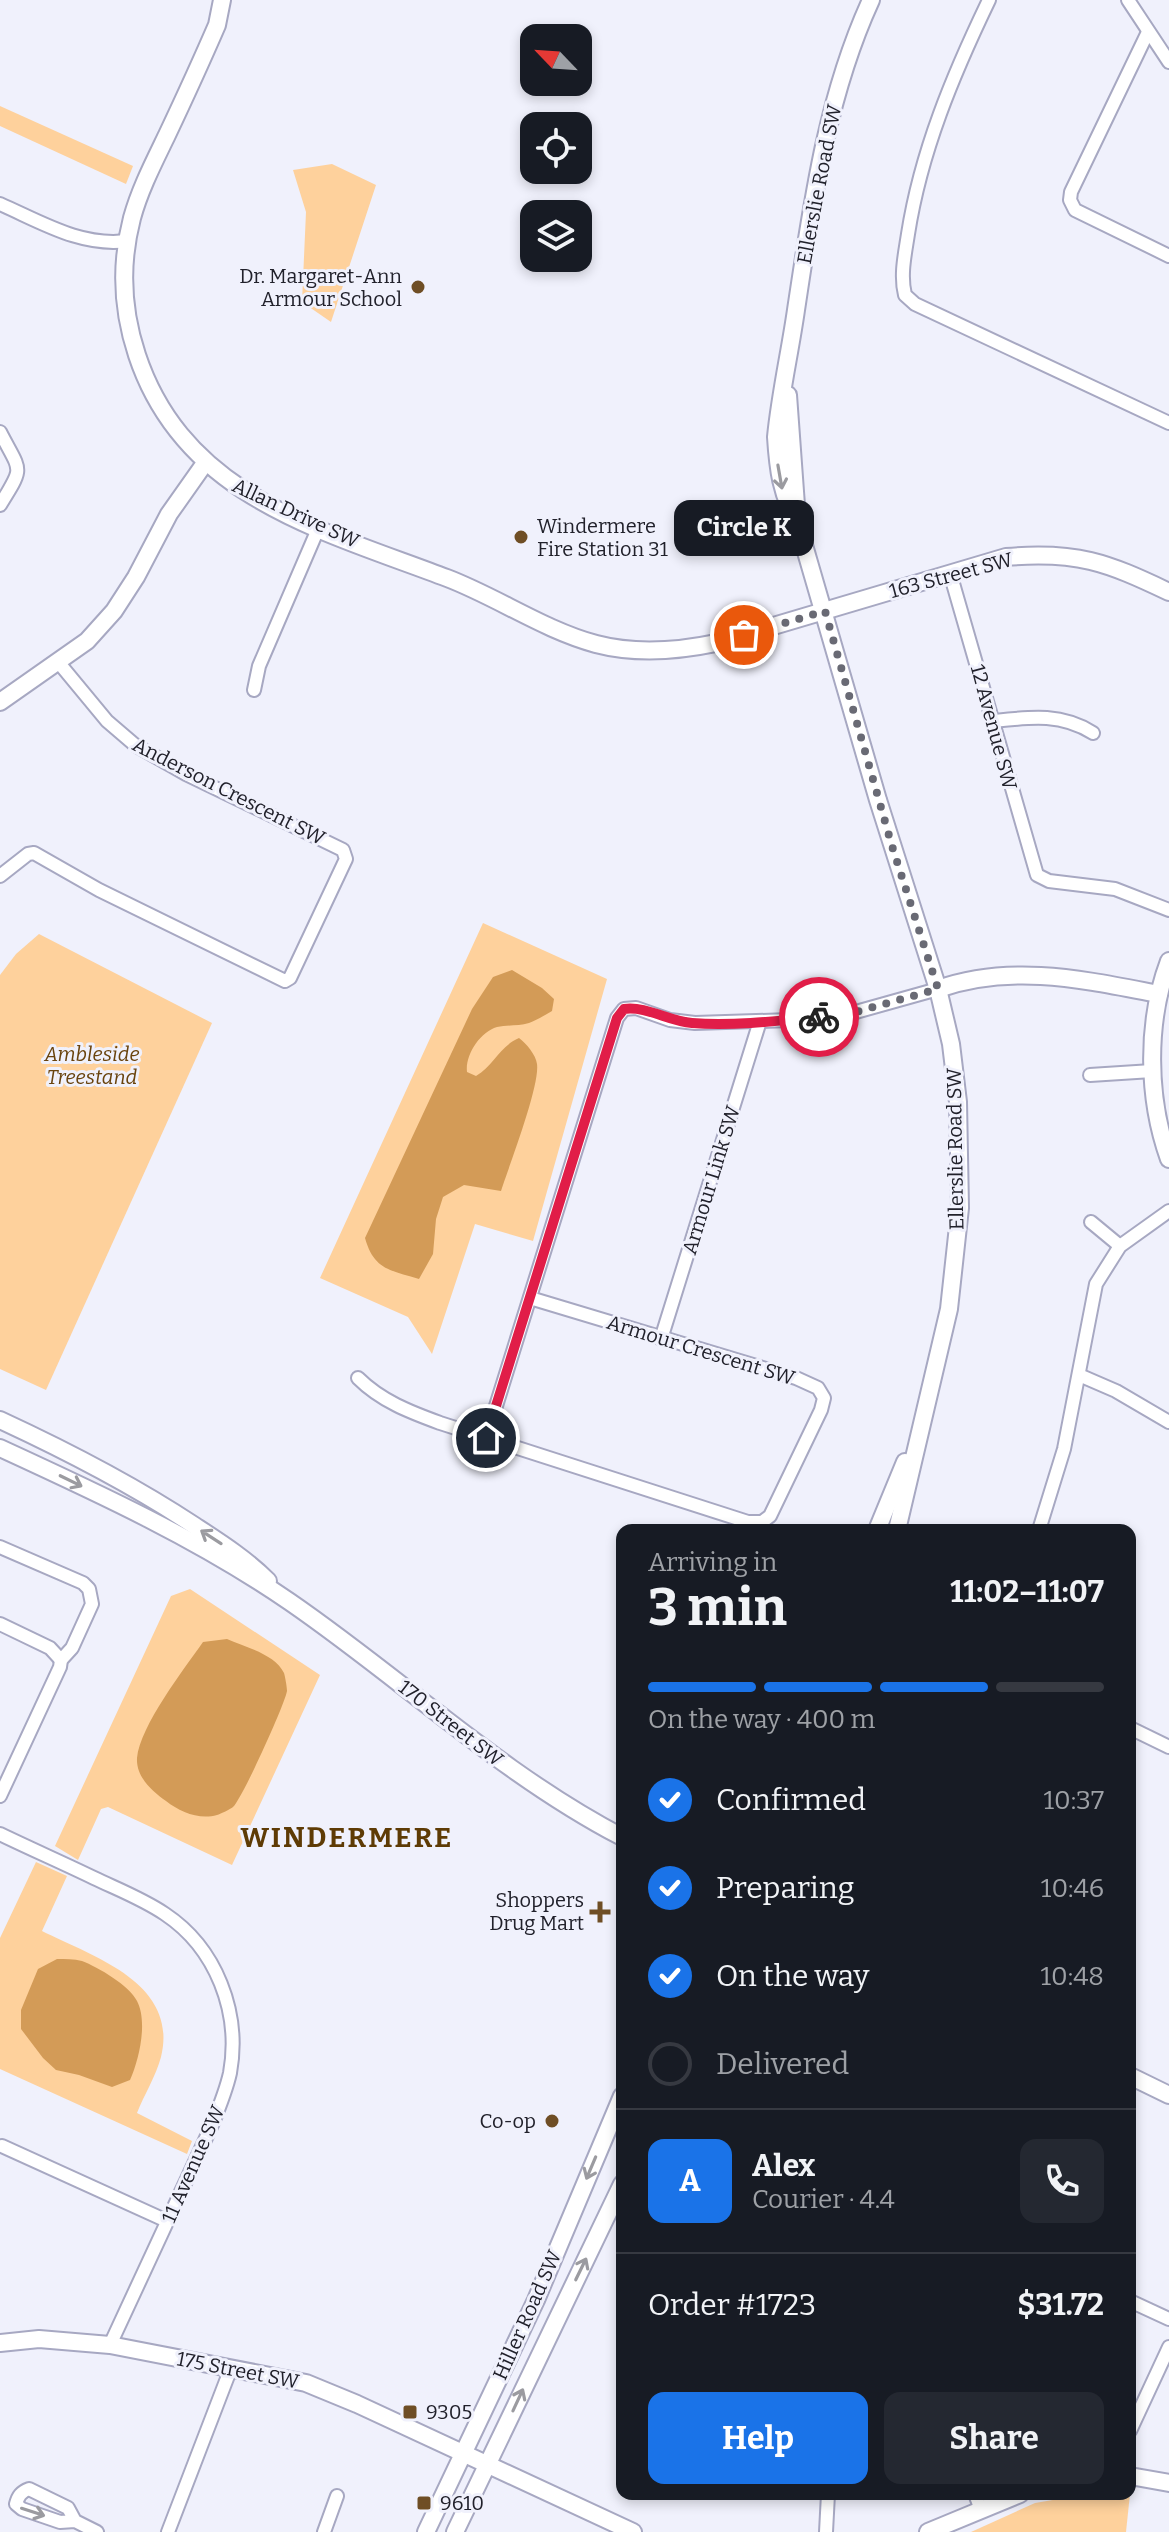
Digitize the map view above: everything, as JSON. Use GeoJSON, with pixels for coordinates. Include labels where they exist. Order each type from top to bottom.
{"type":"FeatureCollection","features":[{"type":"Feature","properties":{"kind":"main road","name":"Allan Drive SW"},"geometry":{"type":"LineString","coordinates":[[222,0],[211,38],[137,201],[124,265],[124,298],[143,375],[174,430],[205,463],[244,493],[318,529],[456,581],[596,644],[627,649],[690,649],[825,611]]}},
{"type":"Feature","properties":{"kind":"main road","name":"Ellerslie Road SW"},"geometry":{"type":"LineString","coordinates":[[871,0],[839,88],[824,143],[811,204],[786,373],[797,521],[882,813],[938,989],[951,1044],[958,1102],[960,1208],[949,1309],[898,1524]]}},
{"type":"Feature","properties":{"kind":"main road"},"geometry":{"type":"LineString","coordinates":[[0,702],[87,641],[114,611],[169,514],[205,463]]}},
{"type":"Feature","properties":{"kind":"main road","name":"163 Street SW"},"geometry":{"type":"LineString","coordinates":[[825,611],[1006,557],[1060,555],[1113,567],[1169,592]]}},
{"type":"Feature","properties":{"kind":"main road"},"geometry":{"type":"LineString","coordinates":[[1169,961],[1159,994],[1152,1071],[1169,1159]]}},
{"type":"Feature","properties":{"kind":"main road"},"geometry":{"type":"LineString","coordinates":[[938,989],[959,981],[1004,974],[1046,975],[1159,994]]}},
{"type":"Feature","properties":{"kind":"main road","name":"Ellerslie Road SW"},"geometry":{"type":"LineString","coordinates":[[879,1524],[925,1412]]}},
{"type":"Feature","properties":{"kind":"main road","name":"170 Street SW"},"geometry":{"type":"LineString","coordinates":[[0,1420],[91,1465],[176,1513],[248,1561],[286,1599]]}},
{"type":"Feature","properties":{"kind":"main road","name":"170 Street SW"},"geometry":{"type":"LineString","coordinates":[[0,1448],[114,1502],[286,1599],[497,1759],[565,1805],[616,1834]]}},
{"type":"Feature","properties":{"kind":"main road"},"geometry":{"type":"LineString","coordinates":[[1136,2079],[1169,2095]]}},
{"type":"Feature","properties":{"kind":"main road","name":"Hiller Road SW"},"geometry":{"type":"LineString","coordinates":[[426,2532],[536,2300],[616,2110]]}},
{"type":"Feature","properties":{"kind":"main road","name":"Hiller Road SW"},"geometry":{"type":"LineString","coordinates":[[455,2532],[616,2196]]}},
{"type":"Feature","properties":{"kind":"main road","name":"175 Street SW"},"geometry":{"type":"LineString","coordinates":[[0,2343],[39,2339],[110,2345],[312,2385],[633,2532]]}},
{"type":"Feature","properties":{"kind":"main road"},"geometry":{"type":"LineString","coordinates":[[1136,2477],[1169,2483]]}},
{"type":"Feature","properties":{"kind":"main road"},"geometry":{"type":"LineString","coordinates":[[928,2532],[978,2502]]}},
{"type":"Feature","properties":{"kind":"street"},"geometry":{"type":"LineString","coordinates":[[989,0],[940,109],[926,154],[910,220],[902,274],[905,295],[915,304],[1169,423]]}},
{"type":"Feature","properties":{"kind":"street"},"geometry":{"type":"LineString","coordinates":[[1128,0],[1169,62]]}},
{"type":"Feature","properties":{"kind":"street"},"geometry":{"type":"LineString","coordinates":[[1148,32],[1071,192],[1072,205],[1085,215],[1169,256]]}},
{"type":"Feature","properties":{"kind":"street"},"geometry":{"type":"LineString","coordinates":[[0,204],[80,238],[105,244],[127,241]]}},
{"type":"Feature","properties":{"kind":"street"},"geometry":{"type":"LineString","coordinates":[[0,432],[19,468],[18,476],[0,505]]}},
{"type":"Feature","properties":{"kind":"street"},"geometry":{"type":"LineString","coordinates":[[254,690],[259,666],[318,529]]}},
{"type":"Feature","properties":{"kind":"street","name":"12 Avenue SW"},"geometry":{"type":"LineString","coordinates":[[950,573],[1034,870],[1041,879],[1115,889],[1169,910]]}},
{"type":"Feature","properties":{"kind":"street","name":"Anderson Crescent SW"},"geometry":{"type":"LineString","coordinates":[[0,876],[28,854],[34,853],[99,890],[285,981],[290,978],[346,859],[343,850],[186,774],[135,745],[107,721],[59,663]]}},
{"type":"Feature","properties":{"kind":"street"},"geometry":{"type":"LineString","coordinates":[[994,721],[1057,718],[1079,724],[1093,733]]}},
{"type":"Feature","properties":{"kind":"street"},"geometry":{"type":"LineString","coordinates":[[486,1438],[617,1018],[624,1009],[636,1008],[670,1020],[695,1023],[760,1021],[845,1015],[938,989]]}},
{"type":"Feature","properties":{"kind":"street","name":"Armour Link SW"},"geometry":{"type":"LineString","coordinates":[[661,1339],[760,1021]]}},
{"type":"Feature","properties":{"kind":"street"},"geometry":{"type":"LineString","coordinates":[[1090,1075],[1152,1071]]}},
{"type":"Feature","properties":{"kind":"street"},"geometry":{"type":"LineString","coordinates":[[1041,1524],[1064,1449],[1096,1284],[1120,1246],[1169,1211]]}},
{"type":"Feature","properties":{"kind":"street"},"geometry":{"type":"LineString","coordinates":[[1091,1222],[1120,1246]]}},
{"type":"Feature","properties":{"kind":"street","name":"Armour Crescent SW"},"geometry":{"type":"LineString","coordinates":[[358,1378],[373,1393],[440,1423],[748,1522],[762,1522],[770,1516],[821,1410],[824,1398],[818,1388],[796,1378],[530,1298]]}},
{"type":"Feature","properties":{"kind":"street"},"geometry":{"type":"LineString","coordinates":[[1079,1375],[1116,1391],[1169,1422]]}},
{"type":"Feature","properties":{"kind":"street"},"geometry":{"type":"LineString","coordinates":[[0,1547],[83,1583],[89,1589],[92,1604],[72,1648],[61,1660],[0,1796]]}},
{"type":"Feature","properties":{"kind":"street"},"geometry":{"type":"LineString","coordinates":[[0,1625],[50,1648],[61,1660]]}},
{"type":"Feature","properties":{"kind":"street"},"geometry":{"type":"LineString","coordinates":[[1136,1731],[1169,1747]]}},
{"type":"Feature","properties":{"kind":"street","name":"11 Avenue SW"},"geometry":{"type":"LineString","coordinates":[[0,1834],[157,1908],[194,1939],[219,1975],[232,2031],[229,2074],[212,2125],[110,2345]]}},
{"type":"Feature","properties":{"kind":"street"},"geometry":{"type":"LineString","coordinates":[[2,2146],[167,2221]]}},
{"type":"Feature","properties":{"kind":"street"},"geometry":{"type":"LineString","coordinates":[[1136,2304],[1169,2319]]}},
{"type":"Feature","properties":{"kind":"street"},"geometry":{"type":"LineString","coordinates":[[1136,2418],[1169,2347]]}},
{"type":"Feature","properties":{"kind":"street"},"geometry":{"type":"LineString","coordinates":[[168,2532],[231,2368]]}},
{"type":"Feature","properties":{"kind":"street"},"geometry":{"type":"LineString","coordinates":[[324,2532],[337,2496]]}},
{"type":"Feature","properties":{"kind":"street"},"geometry":{"type":"LineString","coordinates":[[826,2532],[828,2500]]}},
{"type":"Feature","properties":{"kind":"street"},"geometry":{"type":"LineString","coordinates":[[75,2521],[97,2532]]}},
{"type":"Feature","properties":{"kind":"green space"},"geometry":{"type":"Polygon","coordinates":[[[0,106],[133,166],[126,184],[0,126],[0,106]]]}},
{"type":"Feature","properties":{"kind":"green space"},"geometry":{"type":"Polygon","coordinates":[[[332,164],[376,185],[331,322],[302,302],[306,212],[293,170],[332,164]]]}},
{"type":"Feature","properties":{"kind":"green space"},"geometry":{"type":"Polygon","coordinates":[[[483,923],[607,979],[533,1241],[475,1224],[432,1354],[408,1317],[320,1278],[483,923]]]}},
{"type":"Feature","properties":{"kind":"green space","name":"Ambleside Treestand"},"geometry":{"type":"Polygon","coordinates":[[[39,934],[212,1023],[46,1390],[0,1369],[0,975],[16,954],[39,934]]]}},
{"type":"Feature","properties":{"kind":"green space"},"geometry":{"type":"Polygon","coordinates":[[[190,1589],[320,1675],[232,1865],[108,1807],[101,1809],[78,1860],[55,1846],[171,1596],[190,1589]]]}},
{"type":"Feature","properties":{"kind":"green space"},"geometry":{"type":"Polygon","coordinates":[[[36,1862],[67,1876],[42,1931],[128,1976],[145,1991],[157,2010],[163,2031],[161,2057],[137,2113],[192,2141],[187,2154],[0,2069],[0,1938],[36,1862]]]}},
{"type":"Feature","properties":{"kind":"green space"},"geometry":{"type":"Polygon","coordinates":[[[1053,2500],[1129,2500],[1126,2532],[971,2532],[1035,2503],[1053,2500]]]}},
{"type":"Feature","properties":{"kind":"shaded area"},"geometry":{"type":"Polygon","coordinates":[[[512,970],[554,999],[552,1011],[538,1019],[525,1024],[497,1027],[485,1034],[468,1058],[467,1072],[476,1076],[519,1038],[537,1064],[529,1107],[501,1191],[464,1185],[443,1197],[436,1219],[433,1254],[419,1279],[392,1271],[373,1257],[365,1238],[472,1009],[493,977],[512,970]]]}},
{"type":"Feature","properties":{"kind":"shaded area"},"geometry":{"type":"Polygon","coordinates":[[[227,1639],[259,1652],[280,1666],[287,1691],[263,1751],[233,1807],[217,1815],[197,1816],[177,1809],[150,1788],[139,1771],[137,1758],[154,1714],[203,1642],[227,1639]]]}},
{"type":"Feature","properties":{"kind":"shaded area"},"geometry":{"type":"Polygon","coordinates":[[[57,1959],[82,1961],[96,1968],[121,1983],[137,2001],[142,2030],[130,2080],[112,2087],[56,2070],[21,2029],[21,2010],[38,1969],[57,1959]]]}},
{"type":"Feature","properties":{"kind":"way so far"},"geometry":{"type":"LineString","coordinates":[[744,635],[825,611],[892,846],[938,989],[845,1015],[819,1017]]}},
{"type":"Feature","properties":{"kind":"place","name":"Dr. Margaret-Ann Armour School"},"geometry":{"type":"Point","coordinates":[418,287]}},
{"type":"Feature","properties":{"kind":"place","name":"Windermere Fire Station 31"},"geometry":{"type":"Point","coordinates":[521,537]}},
{"type":"Feature","properties":{"kind":"place","name":"Circle K"},"geometry":{"type":"Point","coordinates":[744,635]}},
{"type":"Feature","properties":{"kind":"place","name":"Shoppers Drug Mart"},"geometry":{"type":"Point","coordinates":[600,1912]}},
{"type":"Feature","properties":{"kind":"place","name":"Co-op"},"geometry":{"type":"Point","coordinates":[552,2121]}},
{"type":"Feature","properties":{"kind":"place","name":"9305"},"geometry":{"type":"Point","coordinates":[410,2412]}},
{"type":"Feature","properties":{"kind":"place","name":"9610"},"geometry":{"type":"Point","coordinates":[424,2503]}},
{"type":"Feature","properties":{"kind":"district","name":"WINDERMERE"},"geometry":{"type":"Point","coordinates":[347,1837]}},
{"type":"Feature","properties":{"kind":"route"},"geometry":{"type":"LineString","coordinates":[[486,1438],[617,1018],[624,1009],[636,1008],[670,1020],[695,1023],[819,1017]]}}]}
